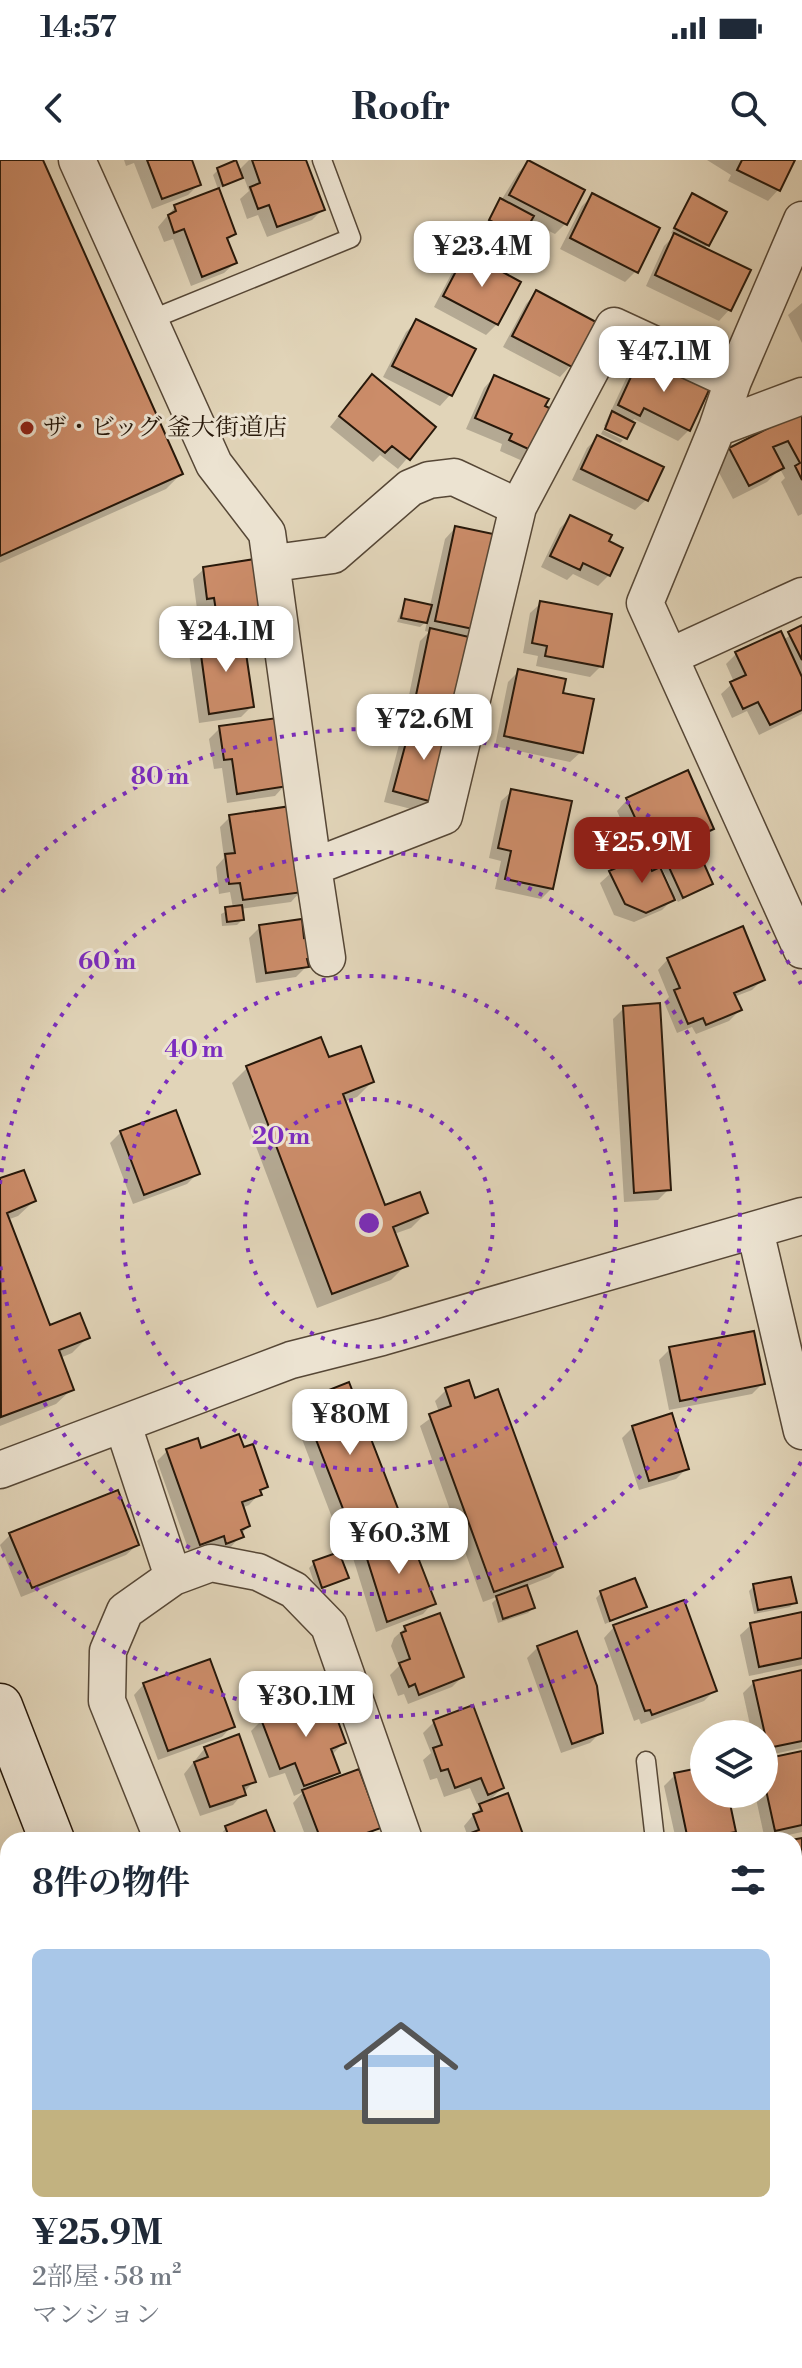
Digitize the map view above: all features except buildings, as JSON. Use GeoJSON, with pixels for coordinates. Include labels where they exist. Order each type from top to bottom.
{"type":"FeatureCollection","features":[{"type":"Feature","properties":{"kind":"street"},"geometry":{"type":"LineString","coordinates":[[77,160],[214,464],[267,533],[274,563],[327,958]]}},
{"type":"Feature","properties":{"kind":"street"},"geometry":{"type":"LineString","coordinates":[[802,220],[789,279],[733,381],[717,428],[645,603],[802,950]]}},
{"type":"Feature","properties":{"kind":"street"},"geometry":{"type":"LineString","coordinates":[[313,867],[444,816],[518,507],[614,326],[733,381]]}},
{"type":"Feature","properties":{"kind":"street"},"geometry":{"type":"LineString","coordinates":[[717,428],[802,396]]}},
{"type":"Feature","properties":{"kind":"street"},"geometry":{"type":"LineString","coordinates":[[274,563],[333,555],[410,488],[429,480],[454,477],[518,507]]}},
{"type":"Feature","properties":{"kind":"street"},"geometry":{"type":"LineString","coordinates":[[671,656],[802,596]]}},
{"type":"Feature","properties":{"kind":"street"},"geometry":{"type":"LineString","coordinates":[[0,1470],[291,1360],[382,1337],[802,1216]]}},
{"type":"Feature","properties":{"kind":"street"},"geometry":{"type":"LineString","coordinates":[[755,1230],[802,1431]]}},
{"type":"Feature","properties":{"kind":"street"},"geometry":{"type":"LineString","coordinates":[[123,1425],[173,1577]]}},
{"type":"Feature","properties":{"kind":"street"},"geometry":{"type":"LineString","coordinates":[[160,1832],[107,1701],[108,1651],[125,1611],[173,1577],[211,1563],[258,1572],[294,1590],[329,1626],[401,1832]]}},
{"type":"Feature","properties":{"kind":"street"},"geometry":{"type":"LineString","coordinates":[[0,1706],[49,1832]]}},
{"type":"Feature","properties":{"kind":"lane"},"geometry":{"type":"LineString","coordinates":[[150,320],[351,238],[322,160]]}},
{"type":"Feature","properties":{"kind":"lane"},"geometry":{"type":"LineString","coordinates":[[646,1761],[654,1832]]}},
{"type":"Feature","properties":{"kind":"place","name":"ザ・ビッグ 釜大街道店"},"geometry":{"type":"Point","coordinates":[27,428]}}]}
